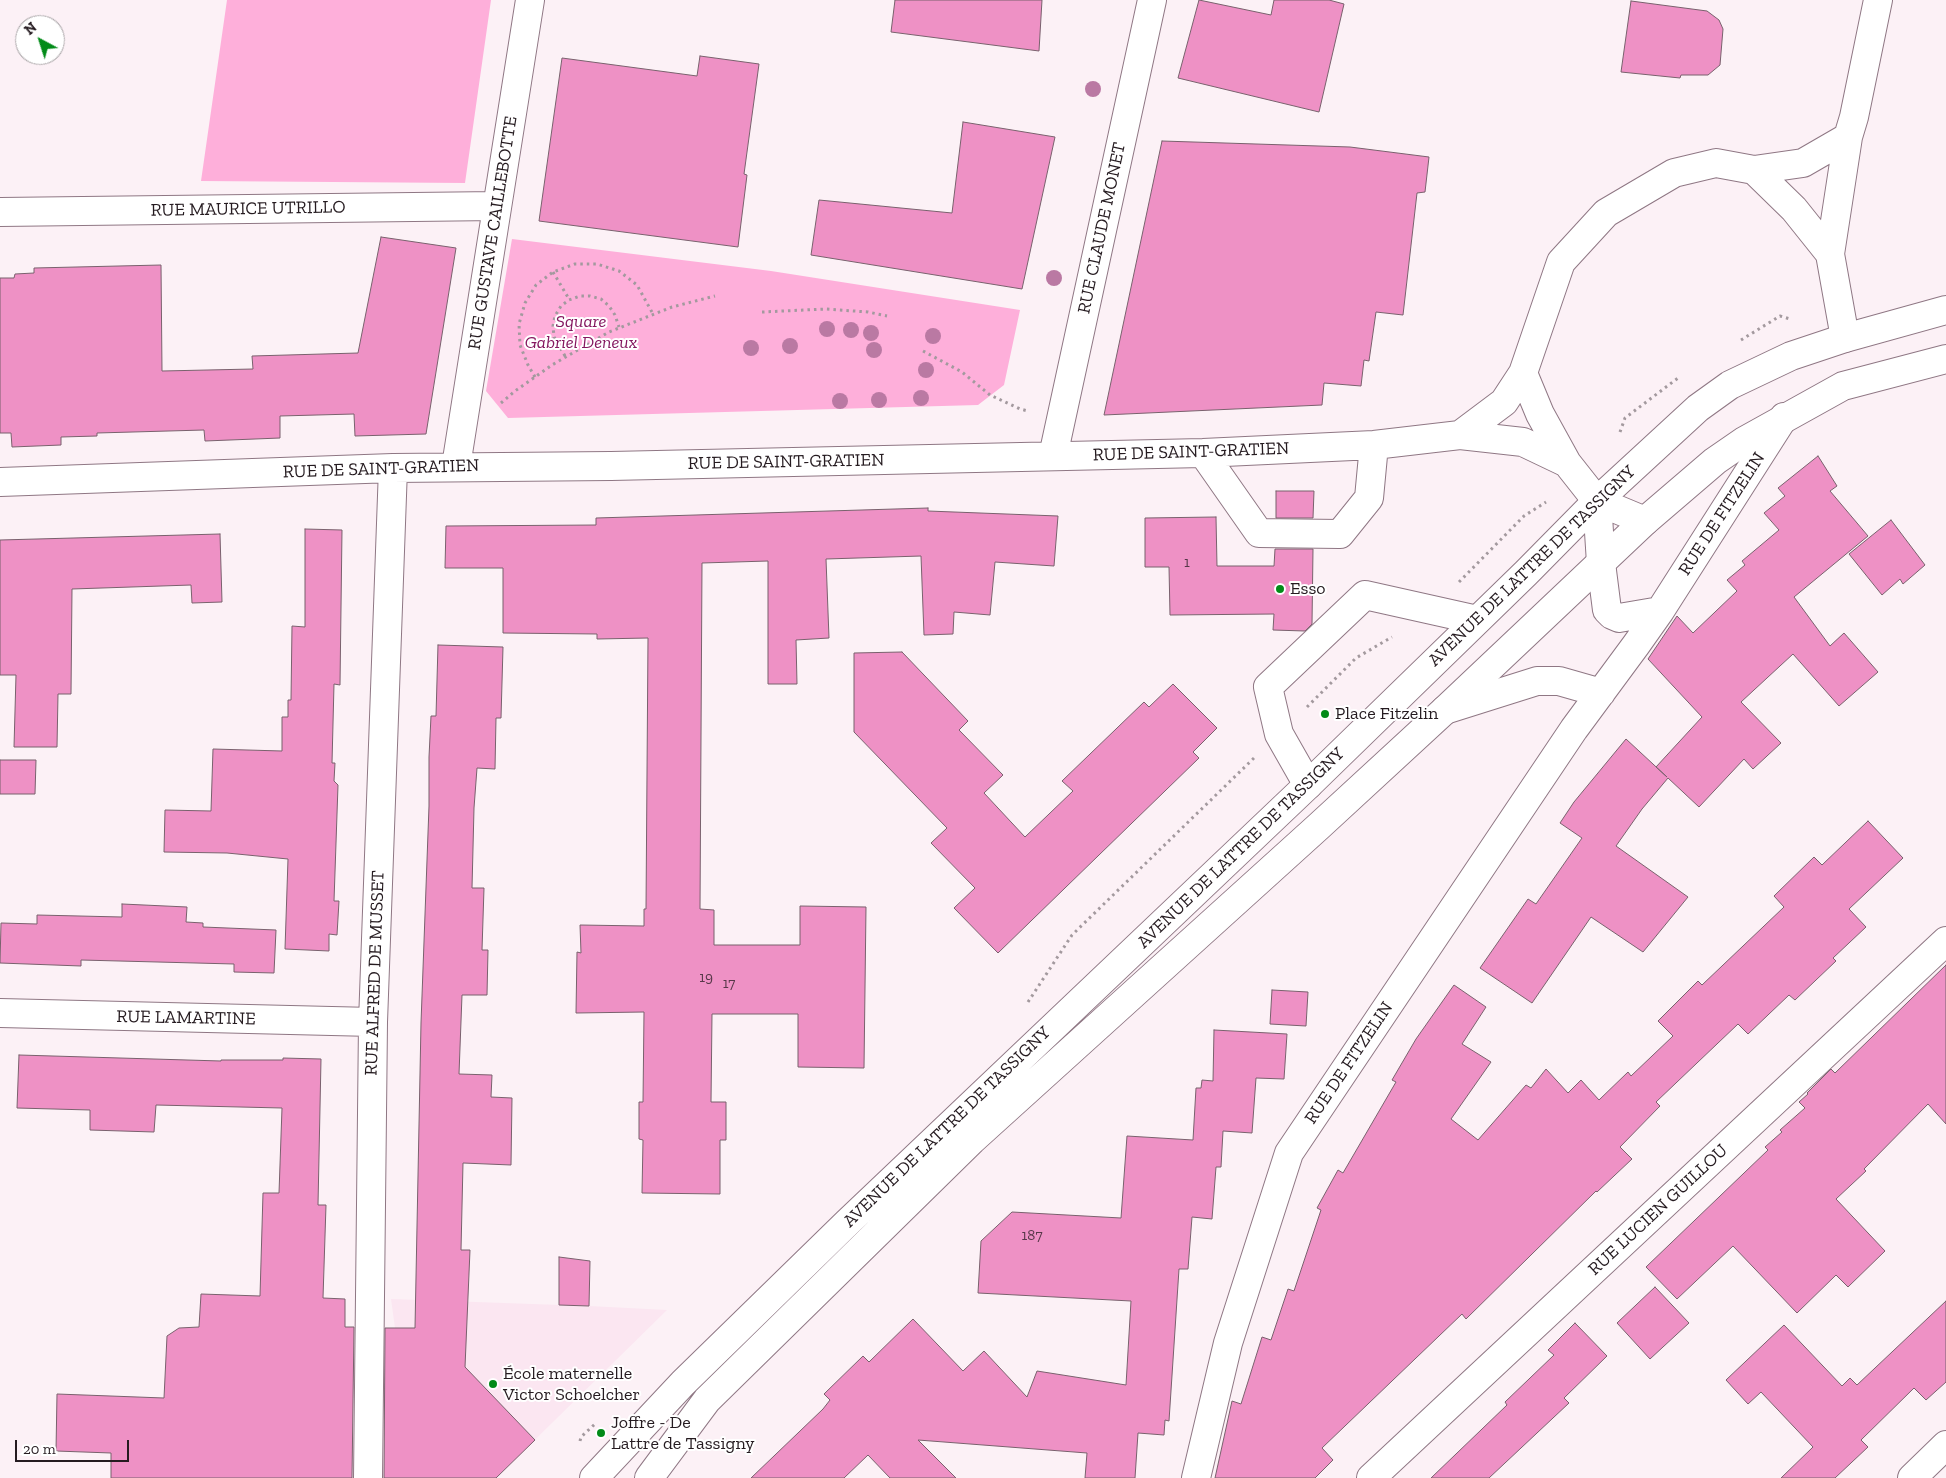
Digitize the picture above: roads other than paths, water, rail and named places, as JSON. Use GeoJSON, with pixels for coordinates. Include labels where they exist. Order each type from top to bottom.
{"type":"FeatureCollection","features":[{"type":"Feature","properties":{"kind":"street","name":"RUE GUSTAVE CAILLEBOTTE"},"geometry":{"type":"LineString","coordinates":[[456,466],[530,0]]}},
{"type":"Feature","properties":{"kind":"street","name":"RUE CLAUDE MONET"},"geometry":{"type":"LineString","coordinates":[[1053,456],[1152,0]]}},
{"type":"Feature","properties":{"kind":"street"},"geometry":{"type":"LineString","coordinates":[[1845,338],[1830,254],[1848,137],[1854,117],[1878,0]]}},
{"type":"Feature","properties":{"kind":"street"},"geometry":{"type":"LineString","coordinates":[[1460,435],[1504,402],[1523,373],[1561,262],[1606,213],[1674,173],[1716,164],[1754,170],[1803,163],[1848,137]]}},
{"type":"Feature","properties":{"kind":"street"},"geometry":{"type":"LineString","coordinates":[[1754,170],[1794,209],[1830,254]]}},
{"type":"Feature","properties":{"kind":"street","name":"RUE MAURICE UTRILLO"},"geometry":{"type":"LineString","coordinates":[[0,212],[496,206]]}},
{"type":"Feature","properties":{"kind":"street","name":"AVENUE DE LATTRE DE TASSIGNY"},"geometry":{"type":"LineString","coordinates":[[594,1478],[683,1383],[832,1236],[1308,785],[1597,501],[1713,396],[1752,374],[1783,360],[1845,338],[1946,310]]}},
{"type":"Feature","properties":{"kind":"street","name":"AVENUE DE LATTRE DE TASSIGNY"},"geometry":{"type":"LineString","coordinates":[[649,1478],[706,1400],[972,1140],[1445,710],[1645,522],[1714,461],[1744,440],[1843,386],[1946,359]]}},
{"type":"Feature","properties":{"kind":"street"},"geometry":{"type":"LineString","coordinates":[[1523,373],[1540,414],[1573,471],[1597,501],[1645,522]]}},
{"type":"Feature","properties":{"kind":"street","name":"RUE DE FITZELIN"},"geometry":{"type":"LineString","coordinates":[[1196,1478],[1228,1342],[1289,1153],[1574,729],[1660,610],[1784,417]]}},
{"type":"Feature","properties":{"kind":"street","name":"RUE DE SAINT-GRATIEN"},"geometry":{"type":"LineString","coordinates":[[0,482],[456,466],[611,466],[1203,453],[1374,445],[1460,435],[1523,442],[1573,471]]}},
{"type":"Feature","properties":{"kind":"street"},"geometry":{"type":"LineString","coordinates":[[1203,453],[1259,532],[1340,534],[1370,498],[1374,445]]}},
{"type":"Feature","properties":{"kind":"street","name":"RUE ALFRED DE MUSSET"},"geometry":{"type":"LineString","coordinates":[[368,1478],[373,1022],[393,468]]}},
{"type":"Feature","properties":{"kind":"street"},"geometry":{"type":"LineString","coordinates":[[1597,501],[1601,563],[1607,610],[1619,618],[1660,610]]}},
{"type":"Feature","properties":{"kind":"street"},"geometry":{"type":"LineString","coordinates":[[1308,785],[1279,734],[1268,687],[1365,595],[1477,620]]}},
{"type":"Feature","properties":{"kind":"street"},"geometry":{"type":"LineString","coordinates":[[1445,710],[1537,681],[1559,681],[1601,693]]}},
{"type":"Feature","properties":{"kind":"street","name":"RUE LUCIEN GUILLOU"},"geometry":{"type":"LineString","coordinates":[[1371,1478],[1946,942]]}},
{"type":"Feature","properties":{"kind":"street","name":"RUE LAMARTINE"},"geometry":{"type":"LineString","coordinates":[[0,1013],[373,1022]]}},
{"type":"Feature","properties":{"kind":"street"},"geometry":{"type":"LineString","coordinates":[[1912,1478],[1946,1445]]}},
{"type":"Feature","properties":{"kind":"place","name":"Esso"},"geometry":{"type":"Point","coordinates":[1280,589]}},
{"type":"Feature","properties":{"kind":"place","name":"Place Fitzelin"},"geometry":{"type":"Point","coordinates":[1325,714]}},
{"type":"Feature","properties":{"kind":"place","name":"École maternelle Victor Schoelcher"},"geometry":{"type":"Point","coordinates":[493,1384]}},
{"type":"Feature","properties":{"kind":"place","name":"Joffre - De Lattre de Tassigny"},"geometry":{"type":"Point","coordinates":[601,1433]}},
{"type":"Feature","properties":{"kind":"park label","name":"Square Gabriel Deneux"},"geometry":{"type":"Point","coordinates":[581,332]}}]}
